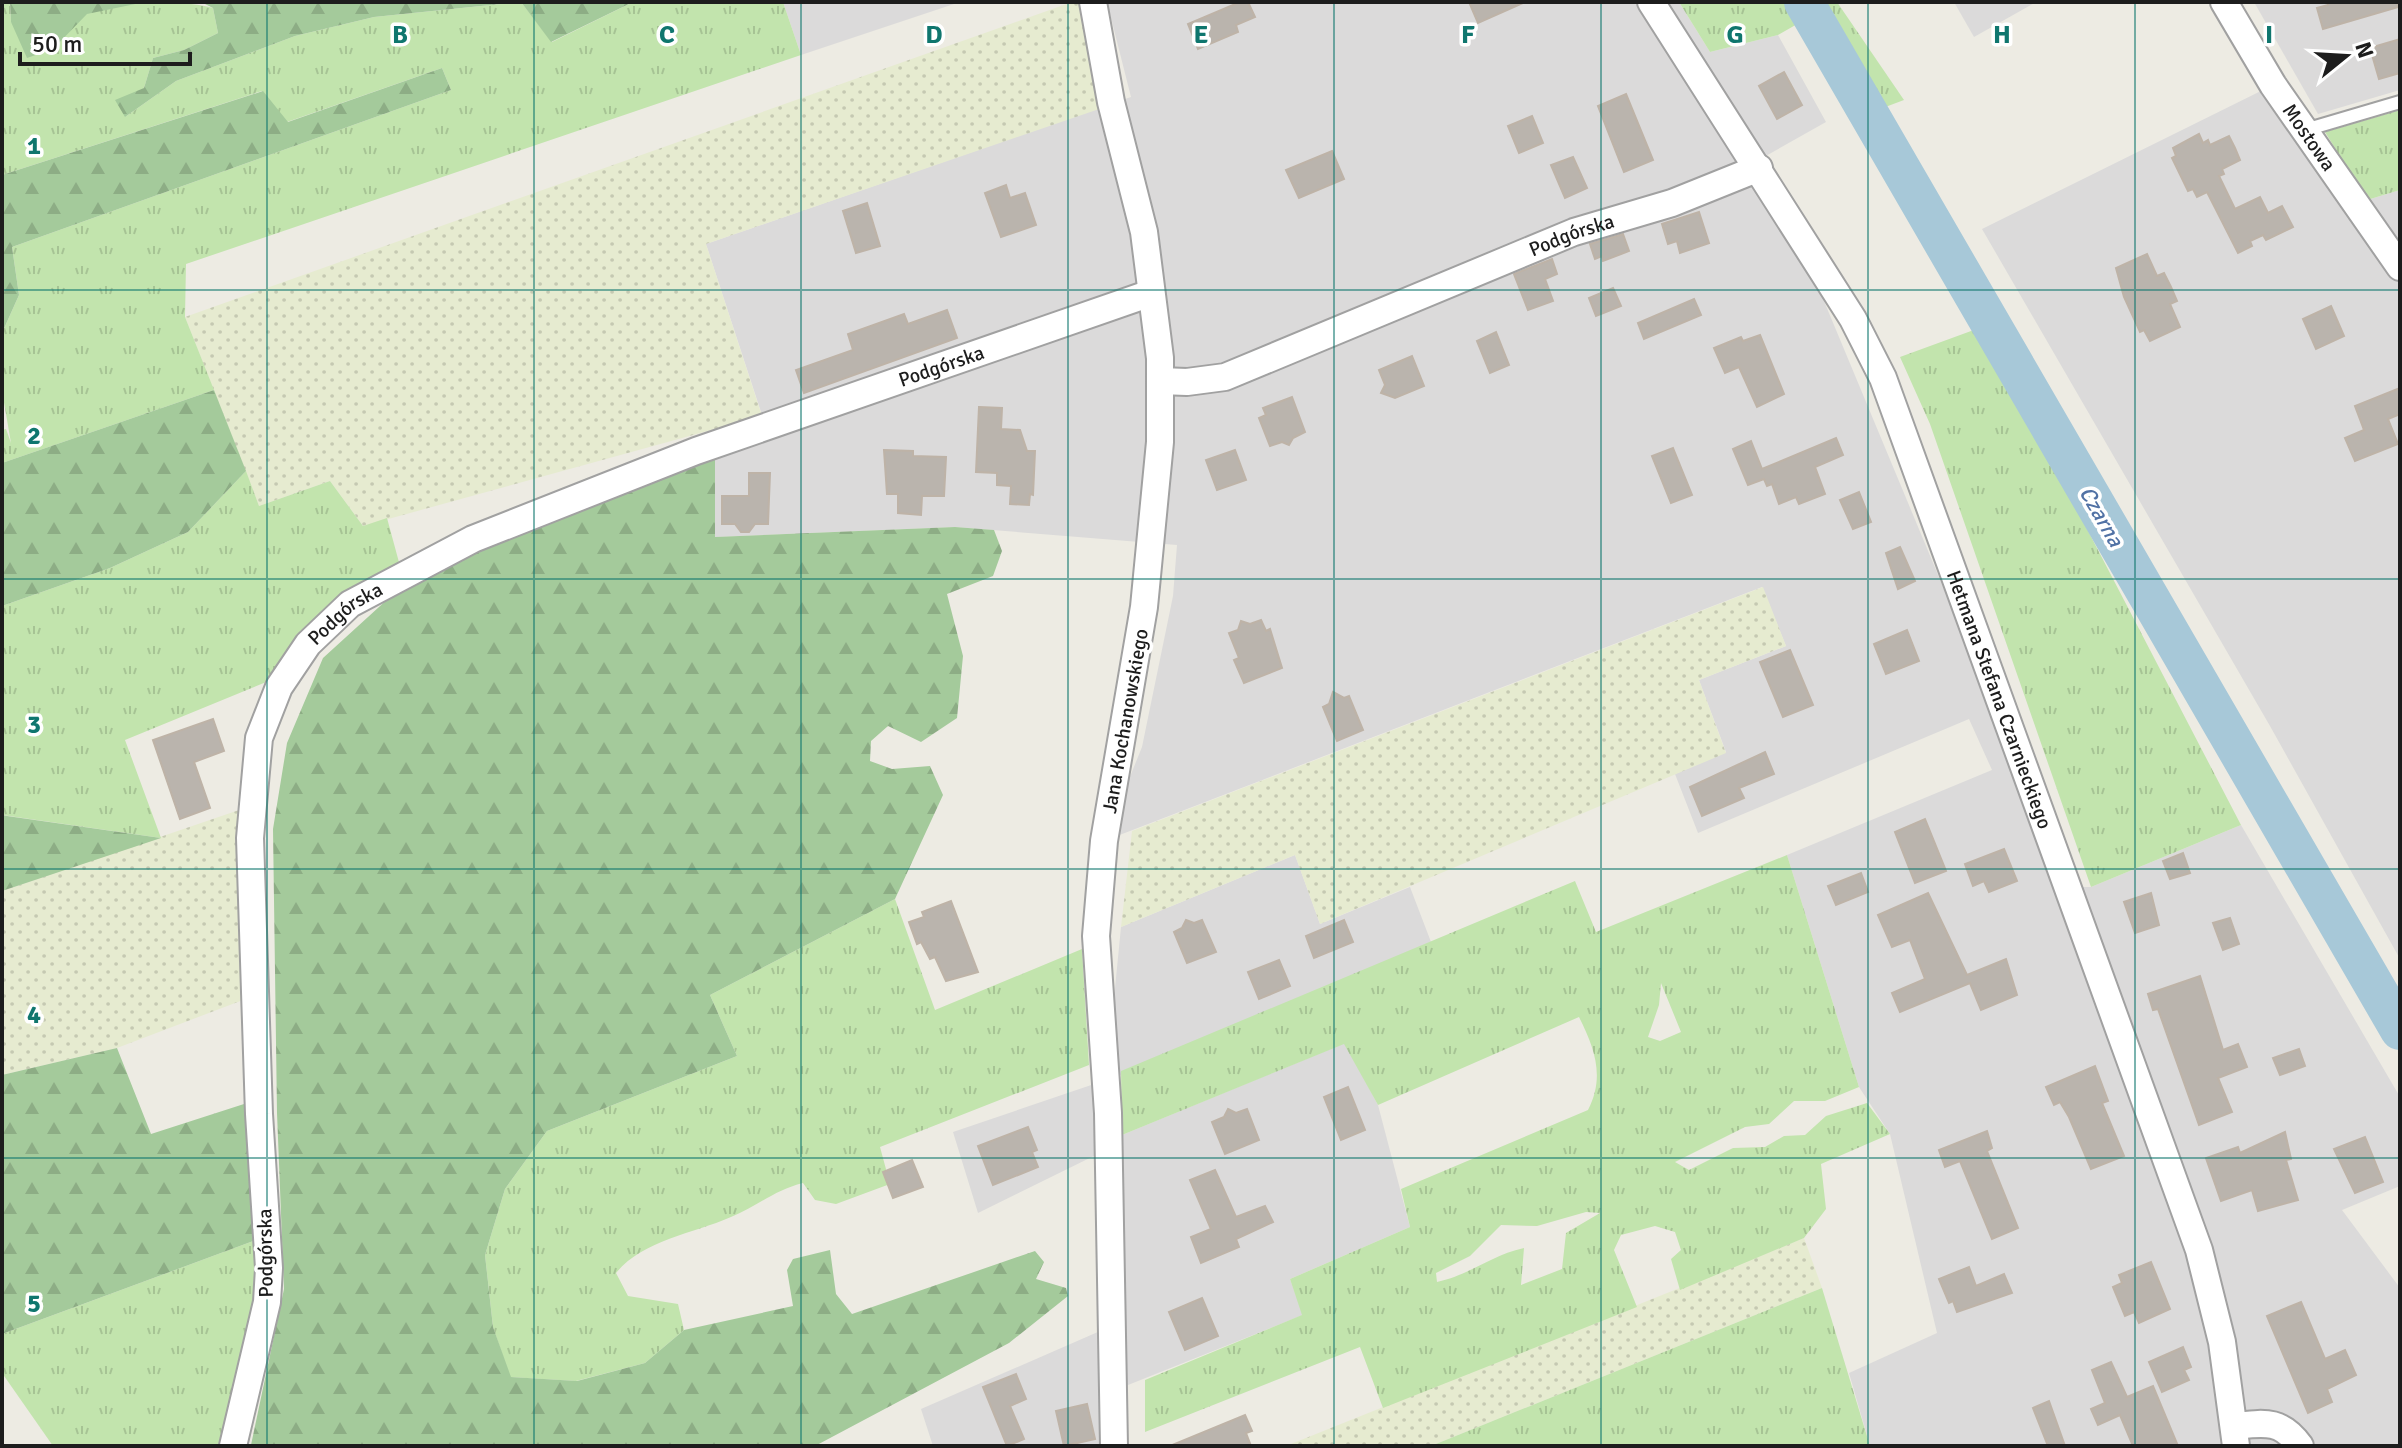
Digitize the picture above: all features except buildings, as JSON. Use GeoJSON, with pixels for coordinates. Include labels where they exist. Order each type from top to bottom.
{"type":"FeatureCollection","features":[{"type":"Feature","properties":{"kind":"street","name":"Jana Kochanowskiego"},"geometry":{"type":"LineString","coordinates":[[1093,2],[1111,102],[1144,232],[1160,381],[1160,442],[1144,607],[1104,841],[1096,936],[1108,1113],[1114,1446]]}},
{"type":"Feature","properties":{"kind":"street","name":"Hetmana Stefana Czarnieckiego"},"geometry":{"type":"LineString","coordinates":[[1651,2],[1853,319],[1883,378],[2199,1250],[2222,1342],[2235,1436]]}},
{"type":"Feature","properties":{"kind":"street","name":"Mostowa"},"geometry":{"type":"LineString","coordinates":[[2224,2],[2273,85],[2400,267]]}},
{"type":"Feature","properties":{"kind":"street","name":"Podgórska"},"geometry":{"type":"LineString","coordinates":[[1160,381],[1187,382],[1225,377],[1574,232],[1672,203],[1759,168]]}},
{"type":"Feature","properties":{"kind":"street","name":"Podgórska"},"geometry":{"type":"LineString","coordinates":[[233,1446],[267,1302],[269,1268],[259,1114],[250,838],[259,738],[279,687],[308,644],[350,604],[502,527],[696,451],[1151,293]]}},
{"type":"Feature","properties":{"kind":"street"},"geometry":{"type":"LineString","coordinates":[[2235,1436],[2271,1422],[2289,1431],[2300,1446]]}},
{"type":"Feature","properties":{"kind":"lane"},"geometry":{"type":"LineString","coordinates":[[2305,130],[2400,102]]}},
{"type":"Feature","properties":{"kind":"shaded area"},"geometry":{"type":"Polygon","coordinates":[[[783,2],[960,2],[801,55],[783,2]]]}},
{"type":"Feature","properties":{"kind":"shaded area"},"geometry":{"type":"Polygon","coordinates":[[[1107,2],[1679,2],[1710,52],[1778,35],[1826,122],[1764,157],[2068,887],[2091,887],[2241,825],[2400,1097],[2400,1186],[2342,1210],[2400,1288],[2400,1446],[1870,1446],[1849,1373],[1937,1333],[1890,1134],[1859,1087],[1787,855],[1992,770],[1969,719],[1698,833],[1675,774],[1726,752],[1699,680],[1786,646],[1762,587],[1104,841],[1142,747],[1173,596],[1177,545],[955,527],[715,537],[715,451],[762,415],[706,244],[1131,97],[1107,2]]]}},
{"type":"Feature","properties":{"kind":"shaded area"},"geometry":{"type":"Polygon","coordinates":[[[1954,2],[2036,2],[1974,37],[1954,2]]]}},
{"type":"Feature","properties":{"kind":"shaded area"},"geometry":{"type":"Polygon","coordinates":[[[2254,2],[2400,2],[2400,90],[2318,114],[2254,2]]]}},
{"type":"Feature","properties":{"kind":"shaded area"},"geometry":{"type":"Polygon","coordinates":[[[2273,85],[2367,200],[2400,190],[2400,959],[2270,726],[1982,229],[2273,85]]]}},
{"type":"Feature","properties":{"kind":"shaded area"},"geometry":{"type":"Polygon","coordinates":[[[1295,855],[1320,924],[1410,887],[1431,942],[1106,1081],[1107,1149],[1122,1135],[1345,1043],[1378,1105],[1410,1227],[1290,1279],[1303,1315],[1108,1393],[1108,1446],[933,1446],[921,1409],[1107,1328],[1106,1150],[978,1213],[953,1132],[1106,1080],[1121,927],[1295,855]]]}},
{"type":"Feature","properties":{"kind":"green space"},"geometry":{"type":"Polygon","coordinates":[[[2,2],[10,2],[11,22],[53,49],[83,16],[100,9],[151,3],[213,8],[218,33],[184,50],[153,58],[144,88],[125,117],[176,81],[295,36],[374,17],[521,2],[552,42],[633,2],[783,2],[801,55],[186,264],[185,317],[214,390],[2,463],[2,430],[6,429],[11,443],[2,391],[2,333],[19,295],[12,247],[451,90],[442,68],[287,122],[262,91],[2,175],[2,2]]]}},
{"type":"Feature","properties":{"kind":"green space"},"geometry":{"type":"Polygon","coordinates":[[[10,2],[145,2],[87,14],[53,49],[27,58],[11,22],[10,2]]]}},
{"type":"Feature","properties":{"kind":"green space"},"geometry":{"type":"Polygon","coordinates":[[[201,2],[521,2],[374,17],[295,36],[176,81],[125,117],[115,100],[144,88],[153,58],[184,50],[218,33],[213,8],[201,2]]]}},
{"type":"Feature","properties":{"kind":"green space"},"geometry":{"type":"Polygon","coordinates":[[[521,2],[633,2],[551,42],[521,2]]]}},
{"type":"Feature","properties":{"kind":"green space"},"geometry":{"type":"Polygon","coordinates":[[[1079,2],[1105,107],[706,244],[762,416],[363,526],[330,481],[259,506],[185,317],[1079,2]]]}},
{"type":"Feature","properties":{"kind":"green space"},"geometry":{"type":"Polygon","coordinates":[[[1679,2],[1796,2],[1806,19],[1778,35],[1710,52],[1679,2]]]}},
{"type":"Feature","properties":{"kind":"green space"},"geometry":{"type":"Polygon","coordinates":[[[1812,2],[1837,2],[1904,100],[1872,112],[1812,2]]]}},
{"type":"Feature","properties":{"kind":"green space"},"geometry":{"type":"Polygon","coordinates":[[[442,68],[451,90],[12,247],[19,295],[2,333],[2,175],[263,91],[288,122],[442,68]]]}},
{"type":"Feature","properties":{"kind":"green space"},"geometry":{"type":"Polygon","coordinates":[[[2400,110],[2400,190],[2367,200],[2325,132],[2400,110]]]}},
{"type":"Feature","properties":{"kind":"green space"},"geometry":{"type":"Polygon","coordinates":[[[1982,327],[2241,825],[2091,887],[1930,424],[1900,357],[1982,327]]]}},
{"type":"Feature","properties":{"kind":"green space"},"geometry":{"type":"Polygon","coordinates":[[[214,390],[246,471],[188,532],[110,568],[2,606],[2,463],[214,390]]]}},
{"type":"Feature","properties":{"kind":"green space"},"geometry":{"type":"Polygon","coordinates":[[[715,451],[715,537],[955,527],[994,530],[1002,551],[993,576],[947,594],[963,656],[957,718],[921,742],[888,726],[871,741],[870,761],[892,769],[930,766],[943,795],[895,899],[710,995],[737,1056],[547,1131],[505,1189],[485,1255],[493,1327],[511,1377],[577,1381],[645,1363],[684,1330],[793,1306],[787,1270],[793,1259],[830,1250],[836,1294],[852,1314],[1035,1251],[1044,1262],[1036,1279],[1066,1288],[1068,1296],[1009,1343],[815,1446],[251,1445],[284,1289],[277,1113],[273,829],[287,743],[323,658],[413,576],[715,451]]]}},
{"type":"Feature","properties":{"kind":"green space"},"geometry":{"type":"Polygon","coordinates":[[[246,471],[259,506],[330,481],[363,526],[387,518],[400,566],[293,671],[125,740],[161,838],[2,815],[2,606],[110,568],[188,532],[246,471]]]}},
{"type":"Feature","properties":{"kind":"green space"},"geometry":{"type":"Polygon","coordinates":[[[1763,587],[1786,646],[1699,680],[1726,753],[1320,924],[1295,855],[1121,927],[1132,831],[1763,587]]]}},
{"type":"Feature","properties":{"kind":"green space"},"geometry":{"type":"Polygon","coordinates":[[[242,809],[243,1000],[117,1048],[2,1075],[2,891],[242,809]]]}},
{"type":"Feature","properties":{"kind":"green space"},"geometry":{"type":"Polygon","coordinates":[[[2,815],[7,816],[161,838],[2,891],[2,815]]]}},
{"type":"Feature","properties":{"kind":"green space"},"geometry":{"type":"Polygon","coordinates":[[[1787,855],[1859,1087],[1825,1101],[1794,1101],[1769,1124],[1745,1127],[1675,1162],[1689,1170],[1733,1148],[1765,1147],[1784,1136],[1805,1135],[1826,1116],[1867,1103],[1890,1134],[1821,1164],[1826,1209],[1804,1238],[1680,1290],[1671,1259],[1681,1250],[1675,1232],[1655,1226],[1621,1235],[1614,1250],[1637,1307],[1383,1408],[1360,1347],[1145,1432],[1145,1380],[1302,1315],[1290,1279],[1410,1227],[1401,1189],[1588,1110],[1597,1075],[1590,1040],[1579,1017],[1378,1105],[1344,1044],[1122,1135],[1121,1071],[1575,881],[1596,932],[1787,855]],[[1661,983],[1659,1005],[1648,1037],[1660,1041],[1681,1032],[1661,983]],[[1586,1212],[1537,1226],[1501,1225],[1470,1256],[1436,1273],[1437,1282],[1524,1248],[1521,1285],[1562,1269],[1566,1233],[1600,1213],[1586,1212]]]}},
{"type":"Feature","properties":{"kind":"green space"},"geometry":{"type":"Polygon","coordinates":[[[895,899],[935,1010],[1082,949],[1089,1065],[880,1147],[890,1184],[836,1204],[815,1200],[803,1183],[731,1217],[640,1253],[616,1273],[628,1296],[678,1304],[684,1330],[645,1363],[576,1381],[510,1377],[493,1327],[485,1255],[505,1189],[547,1131],[737,1056],[710,995],[895,899]]]}},
{"type":"Feature","properties":{"kind":"green space"},"geometry":{"type":"Polygon","coordinates":[[[117,1048],[151,1134],[244,1104],[259,1239],[2,1334],[2,1075],[117,1048]]]}},
{"type":"Feature","properties":{"kind":"green space"},"geometry":{"type":"Polygon","coordinates":[[[1804,1238],[1822,1288],[1431,1446],[1286,1446],[1804,1238]]]}},
{"type":"Feature","properties":{"kind":"green space"},"geometry":{"type":"Polygon","coordinates":[[[259,1239],[268,1286],[232,1446],[53,1446],[2,1373],[2,1334],[259,1239]]]}},
{"type":"Feature","properties":{"kind":"green space"},"geometry":{"type":"Polygon","coordinates":[[[1822,1288],[1870,1446],[1431,1446],[1822,1288]]]}},
{"type":"Feature","properties":{"kind":"waterway","name":"Czarna"},"geometry":{"type":"LineString","coordinates":[[1804,2],[2400,1030]]}}]}
